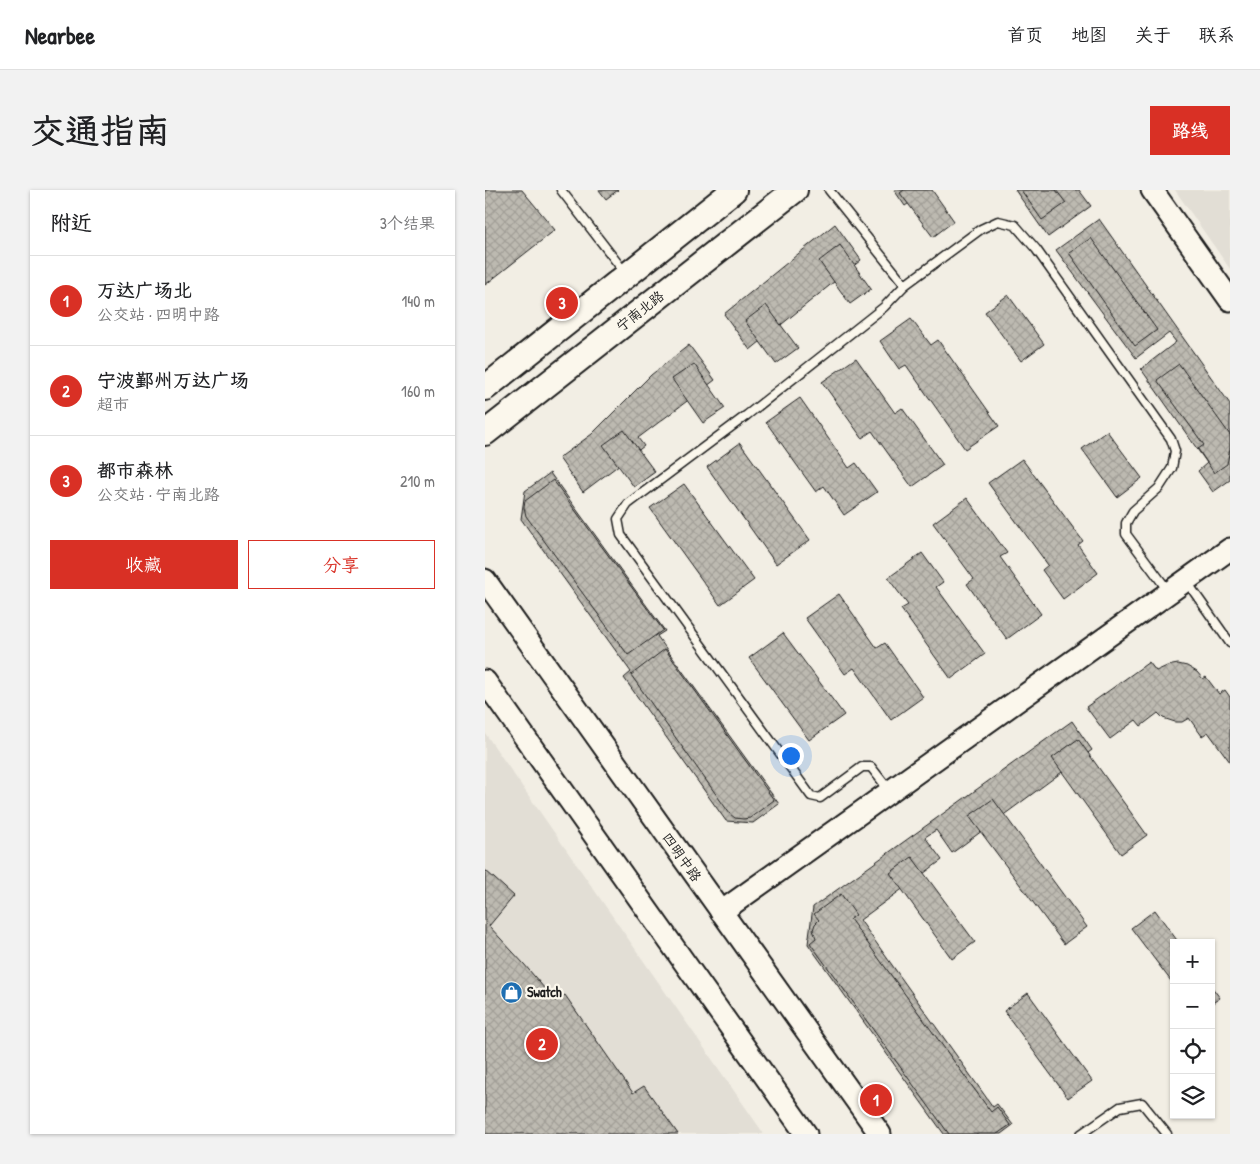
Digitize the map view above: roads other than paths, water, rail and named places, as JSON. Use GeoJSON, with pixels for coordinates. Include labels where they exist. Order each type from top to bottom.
{"type":"FeatureCollection","features":[{"type":"Feature","properties":{"kind":"main road"},"geometry":{"type":"LineString","coordinates":[[485,388],[734,190]]}},
{"type":"Feature","properties":{"kind":"main road","name":"宁南北路"},"geometry":{"type":"LineString","coordinates":[[485,433],[795,190]]}},
{"type":"Feature","properties":{"kind":"main road"},"geometry":{"type":"LineString","coordinates":[[1151,190],[1230,300]]}},
{"type":"Feature","properties":{"kind":"main road"},"geometry":{"type":"LineString","coordinates":[[721,912],[1230,549]]}},
{"type":"Feature","properties":{"kind":"main road","name":"四明中路"},"geometry":{"type":"LineString","coordinates":[[485,580],[880,1134]]}},
{"type":"Feature","properties":{"kind":"main road"},"geometry":{"type":"LineString","coordinates":[[485,681],[806,1134]]}},
{"type":"Feature","properties":{"kind":"lane"},"geometry":{"type":"LineString","coordinates":[[561,190],[627,275]]}},
{"type":"Feature","properties":{"kind":"lane"},"geometry":{"type":"LineString","coordinates":[[829,190],[905,286]]}},
{"type":"Feature","properties":{"kind":"lane"},"geometry":{"type":"LineString","coordinates":[[890,791],[871,767],[862,768],[820,798],[811,796],[621,535],[618,519],[628,504],[755,409],[884,306],[905,286],[981,229],[998,221],[1015,225],[1036,249],[1171,439],[1175,451],[1171,468],[1159,488],[1133,511],[1126,523],[1126,534],[1230,643]]}},
{"type":"Feature","properties":{"kind":"lane"},"geometry":{"type":"LineString","coordinates":[[1081,1134],[1120,1107],[1142,1104],[1167,1134]]}},
{"type":"Feature","properties":{"kind":"place","name":"都市森林"},"geometry":{"type":"Point","coordinates":[562,303]}},
{"type":"Feature","properties":{"kind":"place","name":"Swatch"},"geometry":{"type":"Point","coordinates":[511,992]}},
{"type":"Feature","properties":{"kind":"place","name":"宁波鄞州万达广场"},"geometry":{"type":"Point","coordinates":[542,1044]}},
{"type":"Feature","properties":{"kind":"place","name":"万达广场北"},"geometry":{"type":"Point","coordinates":[876,1100]}}]}
